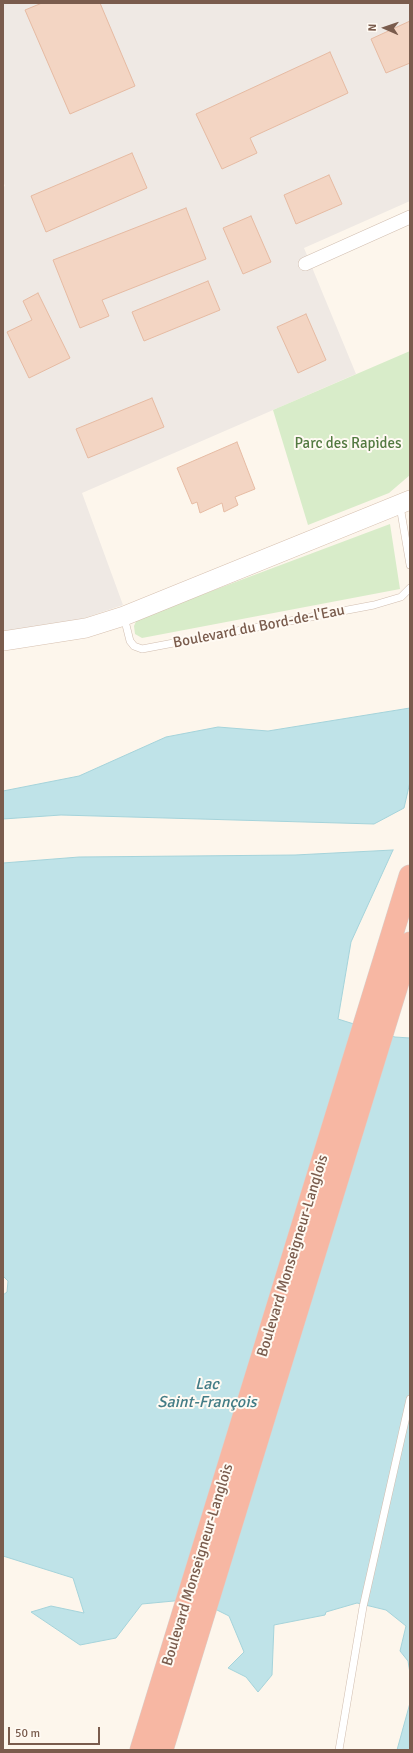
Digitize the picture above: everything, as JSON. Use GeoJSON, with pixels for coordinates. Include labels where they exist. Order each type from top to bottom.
{"type":"FeatureCollection","features":[{"type":"Feature","properties":{"kind":"highway","name":"Boulevard Monseigneur-Langlois"},"geometry":{"type":"LineString","coordinates":[[141,1750],[197,1600],[373,1030],[410,876]]}},
{"type":"Feature","properties":{"kind":"highway","name":"Boulevard Monseigneur-Langlois"},"geometry":{"type":"LineString","coordinates":[[373,1030],[410,943]]}},
{"type":"Feature","properties":{"kind":"highway","name":"Boulevard Monseigneur-Langlois"},"geometry":{"type":"LineString","coordinates":[[162,1750],[197,1600]]}},
{"type":"Feature","properties":{"kind":"street"},"geometry":{"type":"LineString","coordinates":[[305,264],[410,217]]}},
{"type":"Feature","properties":{"kind":"street"},"geometry":{"type":"LineString","coordinates":[[3,641],[86,628],[124,616],[304,541],[313,540],[405,502]]}},
{"type":"Feature","properties":{"kind":"lane"},"geometry":{"type":"LineString","coordinates":[[405,502],[410,564]]}},
{"type":"Feature","properties":{"kind":"lane","name":"Boulevard du Bord-de-l'Eau"},"geometry":{"type":"LineString","coordinates":[[124,616],[130,641],[134,646],[142,649],[374,605],[401,597],[410,589]]}},
{"type":"Feature","properties":{"kind":"lane"},"geometry":{"type":"LineString","coordinates":[[339,1750],[363,1607],[410,1399]]}},
{"type":"Feature","properties":{"kind":"shaded area"},"geometry":{"type":"Polygon","coordinates":[[[3,3],[410,3],[410,201],[304,248],[356,374],[82,493],[123,605],[28,637],[3,641],[3,187],[5,186],[3,181],[3,3]]]}},
{"type":"Feature","properties":{"kind":"green space","name":"Parc des Rapides"},"geometry":{"type":"Polygon","coordinates":[[[410,351],[410,475],[389,493],[308,525],[273,410],[410,351]]]}},
{"type":"Feature","properties":{"kind":"green space"},"geometry":{"type":"Polygon","coordinates":[[[390,524],[400,589],[142,638],[135,634],[134,626],[137,619],[390,524]]]}},
{"type":"Feature","properties":{"kind":"water"},"geometry":{"type":"Polygon","coordinates":[[[410,708],[410,782],[404,808],[374,824],[61,815],[3,819],[3,791],[79,776],[166,737],[218,727],[268,731],[410,708]]]}},
{"type":"Feature","properties":{"kind":"water","name":"Lac Saint-François"},"geometry":{"type":"Polygon","coordinates":[[[393,850],[351,942],[338,1019],[395,1037],[410,1038],[410,1673],[408,1661],[400,1651],[406,1626],[386,1610],[357,1603],[326,1612],[325,1615],[274,1625],[272,1675],[258,1692],[246,1677],[228,1668],[244,1652],[229,1616],[195,1599],[142,1604],[116,1638],[80,1645],[31,1612],[51,1606],[84,1613],[73,1578],[3,1556],[3,1295],[7,1292],[8,1281],[3,1276],[3,863],[79,857],[295,855],[393,850]]]}},
{"type":"Feature","properties":{"kind":"water"},"geometry":{"type":"Polygon","coordinates":[[[410,1703],[410,1750],[397,1750],[410,1703]]]}},
{"type":"Feature","properties":{"kind":"building"},"geometry":{"type":"Polygon","coordinates":[[[42,3],[100,3],[135,86],[70,114],[25,10],[42,3]]]}},
{"type":"Feature","properties":{"kind":"building"},"geometry":{"type":"Polygon","coordinates":[[[410,21],[410,63],[386,73],[371,39],[410,21]]]}},
{"type":"Feature","properties":{"kind":"building"},"geometry":{"type":"Polygon","coordinates":[[[330,52],[348,93],[250,138],[257,153],[222,169],[196,114],[330,52]]]}},
{"type":"Feature","properties":{"kind":"building"},"geometry":{"type":"Polygon","coordinates":[[[132,153],[147,188],[46,232],[31,196],[132,153]]]}},
{"type":"Feature","properties":{"kind":"building"},"geometry":{"type":"Polygon","coordinates":[[[329,175],[342,204],[296,224],[284,195],[329,175]]]}},
{"type":"Feature","properties":{"kind":"building"},"geometry":{"type":"Polygon","coordinates":[[[186,208],[206,259],[102,300],[109,316],[80,328],[53,260],[186,208]]]}},
{"type":"Feature","properties":{"kind":"building"},"geometry":{"type":"Polygon","coordinates":[[[251,216],[271,262],[243,274],[223,228],[251,216]]]}},
{"type":"Feature","properties":{"kind":"building"},"geometry":{"type":"Polygon","coordinates":[[[208,281],[220,310],[144,341],[132,312],[208,281]]]}},
{"type":"Feature","properties":{"kind":"building"},"geometry":{"type":"Polygon","coordinates":[[[38,293],[70,358],[29,378],[7,332],[32,320],[23,301],[38,293]]]}},
{"type":"Feature","properties":{"kind":"building"},"geometry":{"type":"Polygon","coordinates":[[[306,314],[326,360],[298,373],[277,327],[306,314]]]}},
{"type":"Feature","properties":{"kind":"building"},"geometry":{"type":"Polygon","coordinates":[[[152,398],[164,427],[88,458],[76,429],[152,398]]]}},
{"type":"Feature","properties":{"kind":"building"},"geometry":{"type":"Polygon","coordinates":[[[237,442],[255,489],[235,497],[238,505],[224,512],[222,503],[200,513],[197,502],[192,504],[177,468],[237,442]]]}}]}
